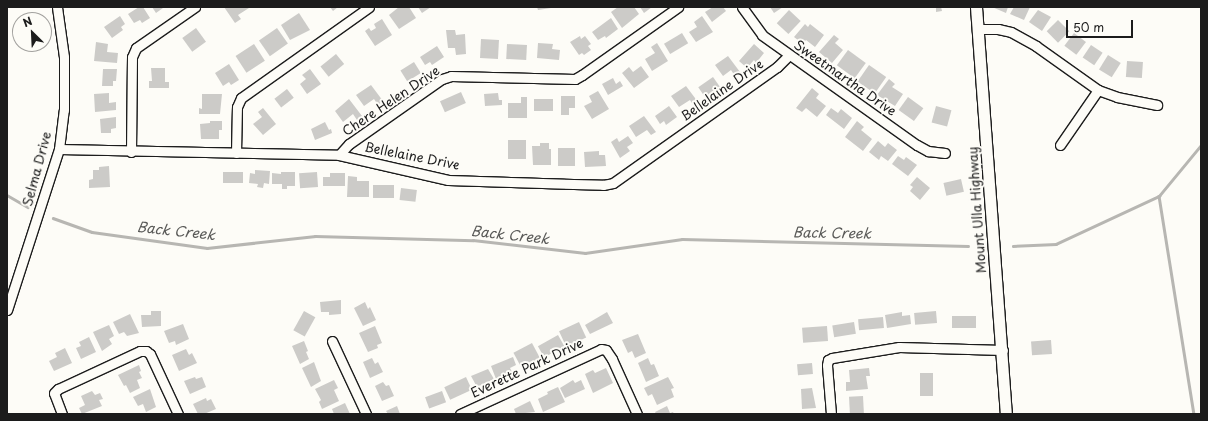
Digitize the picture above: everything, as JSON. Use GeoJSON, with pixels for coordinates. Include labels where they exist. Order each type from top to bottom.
{"type":"FeatureCollection","features":[{"type":"Feature","properties":{"kind":"main road","name":"Mount Ulla Highway"},"geometry":{"type":"LineString","coordinates":[[976,7],[996,287],[1003,350],[1006,412]]}},
{"type":"Feature","properties":{"kind":"street","name":"Selma Drive"},"geometry":{"type":"LineString","coordinates":[[7,310],[59,149],[64,110],[64,57],[57,7]]}},
{"type":"Feature","properties":{"kind":"street"},"geometry":{"type":"LineString","coordinates":[[131,152],[132,57],[136,48],[194,7]]}},
{"type":"Feature","properties":{"kind":"street"},"geometry":{"type":"LineString","coordinates":[[236,153],[237,107],[241,98],[369,7]]}},
{"type":"Feature","properties":{"kind":"street","name":"Chere Helen Drive"},"geometry":{"type":"LineString","coordinates":[[339,155],[349,144],[442,79],[451,76],[575,79],[582,76],[678,7]]}},
{"type":"Feature","properties":{"kind":"street","name":"Sweetmartha Drive"},"geometry":{"type":"LineString","coordinates":[[742,7],[762,35],[789,55],[917,145],[928,151],[945,153]]}},
{"type":"Feature","properties":{"kind":"street"},"geometry":{"type":"LineString","coordinates":[[977,29],[998,29],[1011,32],[1036,46],[1098,90],[1117,97],[1157,105]]}},
{"type":"Feature","properties":{"kind":"street","name":"Bellelaine Drive"},"geometry":{"type":"LineString","coordinates":[[59,149],[131,152],[339,155],[448,180],[603,185],[613,183],[777,67],[789,55]]}},
{"type":"Feature","properties":{"kind":"street"},"geometry":{"type":"LineString","coordinates":[[1060,145],[1098,90]]}},
{"type":"Feature","properties":{"kind":"street"},"geometry":{"type":"LineString","coordinates":[[332,341],[366,414]]}},
{"type":"Feature","properties":{"kind":"street"},"geometry":{"type":"LineString","coordinates":[[831,414],[826,365],[828,360],[832,358],[899,347],[1003,350]]}},
{"type":"Feature","properties":{"kind":"street","name":"Everette Park Drive"},"geometry":{"type":"LineString","coordinates":[[460,414],[601,348],[606,350],[612,358],[638,414]]}},
{"type":"Feature","properties":{"kind":"street"},"geometry":{"type":"LineString","coordinates":[[62,414],[54,393],[58,389],[140,351],[146,351],[150,354],[178,414]]}},
{"type":"Feature","properties":{"kind":"building"},"geometry":{"type":"Polygon","coordinates":[[[139,7],[143,7],[150,18],[142,23],[140,20],[134,23],[128,14],[139,7]]]}},
{"type":"Feature","properties":{"kind":"building"},"geometry":{"type":"Polygon","coordinates":[[[152,7],[162,7],[163,8],[156,13],[152,7]]]}},
{"type":"Feature","properties":{"kind":"building"},"geometry":{"type":"Polygon","coordinates":[[[224,7],[249,8],[238,15],[241,19],[235,23],[224,7]]]}},
{"type":"Feature","properties":{"kind":"building"},"geometry":{"type":"Polygon","coordinates":[[[330,7],[338,7],[333,11],[330,7]]]}},
{"type":"Feature","properties":{"kind":"building"},"geometry":{"type":"Polygon","coordinates":[[[399,7],[409,7],[416,18],[399,29],[389,15],[399,7]]]}},
{"type":"Feature","properties":{"kind":"building"},"geometry":{"type":"Polygon","coordinates":[[[418,7],[431,7],[422,13],[418,7]]]}},
{"type":"Feature","properties":{"kind":"building"},"geometry":{"type":"Polygon","coordinates":[[[537,7],[551,7],[551,8],[538,10],[537,7]]]}},
{"type":"Feature","properties":{"kind":"building"},"geometry":{"type":"Polygon","coordinates":[[[618,7],[634,7],[639,14],[622,28],[611,12],[618,7]]]}},
{"type":"Feature","properties":{"kind":"building"},"geometry":{"type":"Polygon","coordinates":[[[640,7],[652,7],[644,13],[640,7]]]}},
{"type":"Feature","properties":{"kind":"building"},"geometry":{"type":"Polygon","coordinates":[[[713,7],[723,7],[726,11],[712,22],[705,12],[713,7]]]}},
{"type":"Feature","properties":{"kind":"building"},"geometry":{"type":"Polygon","coordinates":[[[770,7],[783,7],[774,13],[770,7]]]}},
{"type":"Feature","properties":{"kind":"building"},"geometry":{"type":"Polygon","coordinates":[[[936,7],[941,7],[942,11],[936,12],[936,7]]]}},
{"type":"Feature","properties":{"kind":"building"},"geometry":{"type":"Polygon","coordinates":[[[992,7],[1008,7],[1006,13],[992,7]]]}},
{"type":"Feature","properties":{"kind":"building"},"geometry":{"type":"Polygon","coordinates":[[[1014,7],[1030,7],[1024,20],[1010,14],[1014,7]]]}},
{"type":"Feature","properties":{"kind":"building"},"geometry":{"type":"Polygon","coordinates":[[[789,10],[801,21],[788,34],[777,23],[789,10]]]}},
{"type":"Feature","properties":{"kind":"building"},"geometry":{"type":"Polygon","coordinates":[[[1038,10],[1051,17],[1042,31],[1029,22],[1038,10]]]}},
{"type":"Feature","properties":{"kind":"building"},"geometry":{"type":"Polygon","coordinates":[[[299,13],[310,30],[290,40],[281,25],[299,13]]]}},
{"type":"Feature","properties":{"kind":"building"},"geometry":{"type":"Polygon","coordinates":[[[120,16],[125,24],[121,27],[123,30],[112,38],[104,27],[120,16]]]}},
{"type":"Feature","properties":{"kind":"building"},"geometry":{"type":"Polygon","coordinates":[[[702,16],[713,32],[696,42],[689,32],[697,27],[694,22],[702,16]]]}},
{"type":"Feature","properties":{"kind":"building"},"geometry":{"type":"Polygon","coordinates":[[[611,18],[618,29],[606,38],[605,36],[598,40],[592,32],[611,18]]]}},
{"type":"Feature","properties":{"kind":"building"},"geometry":{"type":"Polygon","coordinates":[[[382,19],[392,35],[375,46],[365,31],[369,28],[371,31],[376,28],[374,24],[382,19]]]}},
{"type":"Feature","properties":{"kind":"building"},"geometry":{"type":"Polygon","coordinates":[[[1058,20],[1069,31],[1058,43],[1047,31],[1058,20]]]}},
{"type":"Feature","properties":{"kind":"building"},"geometry":{"type":"Polygon","coordinates":[[[805,24],[808,27],[810,24],[824,35],[815,47],[806,40],[803,44],[794,37],[805,24]]]}},
{"type":"Feature","properties":{"kind":"building"},"geometry":{"type":"Polygon","coordinates":[[[196,28],[206,42],[192,52],[182,38],[196,28]]]}},
{"type":"Feature","properties":{"kind":"building"},"geometry":{"type":"Polygon","coordinates":[[[277,28],[288,44],[270,56],[259,41],[277,28]]]}},
{"type":"Feature","properties":{"kind":"building"},"geometry":{"type":"Polygon","coordinates":[[[446,30],[455,30],[456,35],[465,34],[466,54],[456,55],[455,48],[448,48],[446,30]]]}},
{"type":"Feature","properties":{"kind":"building"},"geometry":{"type":"Polygon","coordinates":[[[682,33],[688,43],[670,54],[664,44],[682,33]]]}},
{"type":"Feature","properties":{"kind":"building"},"geometry":{"type":"Polygon","coordinates":[[[1074,33],[1086,42],[1076,55],[1064,46],[1074,33]]]}},
{"type":"Feature","properties":{"kind":"building"},"geometry":{"type":"Polygon","coordinates":[[[834,35],[839,39],[835,43],[843,50],[832,63],[819,52],[834,35]]]}},
{"type":"Feature","properties":{"kind":"building"},"geometry":{"type":"Polygon","coordinates":[[[580,36],[581,39],[585,36],[591,44],[588,46],[591,50],[584,55],[582,53],[579,55],[570,42],[580,36]]]}},
{"type":"Feature","properties":{"kind":"building"},"geometry":{"type":"Polygon","coordinates":[[[481,39],[499,40],[498,59],[480,58],[481,39]]]}},
{"type":"Feature","properties":{"kind":"building"},"geometry":{"type":"Polygon","coordinates":[[[96,42],[108,44],[107,52],[118,53],[117,63],[94,61],[96,42]]]}},
{"type":"Feature","properties":{"kind":"building"},"geometry":{"type":"Polygon","coordinates":[[[538,43],[553,44],[552,49],[560,50],[559,60],[537,58],[538,43]]]}},
{"type":"Feature","properties":{"kind":"building"},"geometry":{"type":"Polygon","coordinates":[[[657,43],[668,61],[652,71],[645,59],[655,53],[651,47],[657,43]]]}},
{"type":"Feature","properties":{"kind":"building"},"geometry":{"type":"Polygon","coordinates":[[[254,44],[265,61],[246,73],[236,56],[254,44]]]}},
{"type":"Feature","properties":{"kind":"building"},"geometry":{"type":"Polygon","coordinates":[[[507,44],[527,45],[526,60],[506,59],[507,44]]]}},
{"type":"Feature","properties":{"kind":"building"},"geometry":{"type":"Polygon","coordinates":[[[754,44],[764,53],[756,63],[754,60],[747,68],[739,61],[754,44]]]}},
{"type":"Feature","properties":{"kind":"building"},"geometry":{"type":"Polygon","coordinates":[[[1091,45],[1103,53],[1094,65],[1083,57],[1091,45]]]}},
{"type":"Feature","properties":{"kind":"building"},"geometry":{"type":"Polygon","coordinates":[[[437,46],[444,57],[432,65],[430,62],[425,65],[420,57],[437,46]]]}},
{"type":"Feature","properties":{"kind":"building"},"geometry":{"type":"Polygon","coordinates":[[[848,50],[866,63],[855,78],[837,65],[848,50]]]}},
{"type":"Feature","properties":{"kind":"building"},"geometry":{"type":"Polygon","coordinates":[[[336,54],[344,64],[329,77],[320,67],[336,54]]]}},
{"type":"Feature","properties":{"kind":"building"},"geometry":{"type":"Polygon","coordinates":[[[1108,55],[1121,63],[1112,77],[1099,69],[1108,55]]]}},
{"type":"Feature","properties":{"kind":"building"},"geometry":{"type":"Polygon","coordinates":[[[728,56],[740,72],[735,76],[731,70],[723,76],[715,65],[728,56]]]}},
{"type":"Feature","properties":{"kind":"building"},"geometry":{"type":"Polygon","coordinates":[[[1127,61],[1143,62],[1142,78],[1126,77],[1127,61]]]}},
{"type":"Feature","properties":{"kind":"building"},"geometry":{"type":"Polygon","coordinates":[[[414,62],[421,73],[407,82],[400,70],[414,62]]]}},
{"type":"Feature","properties":{"kind":"building"},"geometry":{"type":"Polygon","coordinates":[[[229,64],[239,80],[231,85],[229,82],[223,86],[215,73],[229,64]]]}},
{"type":"Feature","properties":{"kind":"building"},"geometry":{"type":"Polygon","coordinates":[[[869,65],[886,77],[875,93],[858,81],[869,65]]]}},
{"type":"Feature","properties":{"kind":"building"},"geometry":{"type":"Polygon","coordinates":[[[641,66],[649,77],[634,88],[622,73],[629,67],[633,72],[641,66]]]}},
{"type":"Feature","properties":{"kind":"building"},"geometry":{"type":"Polygon","coordinates":[[[151,68],[165,68],[165,82],[169,82],[169,88],[149,88],[149,81],[152,81],[151,68]]]}},
{"type":"Feature","properties":{"kind":"building"},"geometry":{"type":"Polygon","coordinates":[[[103,69],[117,69],[116,81],[113,81],[113,86],[102,86],[103,69]]]}},
{"type":"Feature","properties":{"kind":"building"},"geometry":{"type":"Polygon","coordinates":[[[310,69],[321,84],[307,94],[300,84],[306,79],[302,75],[310,69]]]}},
{"type":"Feature","properties":{"kind":"building"},"geometry":{"type":"Polygon","coordinates":[[[713,77],[720,87],[705,97],[698,87],[713,77]]]}},
{"type":"Feature","properties":{"kind":"building"},"geometry":{"type":"Polygon","coordinates":[[[613,78],[616,84],[620,81],[623,86],[608,95],[602,84],[613,78]]]}},
{"type":"Feature","properties":{"kind":"building"},"geometry":{"type":"Polygon","coordinates":[[[889,79],[895,84],[892,87],[903,94],[895,106],[877,95],[889,79]]]}},
{"type":"Feature","properties":{"kind":"building"},"geometry":{"type":"Polygon","coordinates":[[[371,85],[383,101],[378,105],[374,99],[364,106],[356,95],[371,85]]]}},
{"type":"Feature","properties":{"kind":"building"},"geometry":{"type":"Polygon","coordinates":[[[686,86],[698,102],[693,105],[690,100],[679,107],[671,96],[686,86]]]}},
{"type":"Feature","properties":{"kind":"building"},"geometry":{"type":"Polygon","coordinates":[[[812,88],[819,94],[816,98],[826,106],[817,117],[806,108],[802,112],[796,108],[812,88]]]}},
{"type":"Feature","properties":{"kind":"building"},"geometry":{"type":"Polygon","coordinates":[[[287,89],[294,98],[281,108],[274,99],[287,89]]]}},
{"type":"Feature","properties":{"kind":"building"},"geometry":{"type":"Polygon","coordinates":[[[598,91],[609,109],[592,119],[584,106],[592,102],[589,96],[598,91]]]}},
{"type":"Feature","properties":{"kind":"building"},"geometry":{"type":"Polygon","coordinates":[[[461,92],[466,103],[445,112],[440,101],[461,92]]]}},
{"type":"Feature","properties":{"kind":"building"},"geometry":{"type":"Polygon","coordinates":[[[109,93],[109,103],[116,102],[116,110],[95,112],[94,94],[109,93]]]}},
{"type":"Feature","properties":{"kind":"building"},"geometry":{"type":"Polygon","coordinates":[[[498,93],[499,100],[502,100],[502,105],[485,106],[484,94],[498,93]]]}},
{"type":"Feature","properties":{"kind":"building"},"geometry":{"type":"Polygon","coordinates":[[[202,94],[222,94],[220,114],[199,114],[199,108],[202,109],[202,94]]]}},
{"type":"Feature","properties":{"kind":"building"},"geometry":{"type":"Polygon","coordinates":[[[561,96],[575,96],[575,108],[569,108],[569,115],[561,115],[561,96]]]}},
{"type":"Feature","properties":{"kind":"building"},"geometry":{"type":"Polygon","coordinates":[[[521,97],[527,97],[527,118],[508,118],[508,103],[521,103],[521,97]]]}},
{"type":"Feature","properties":{"kind":"building"},"geometry":{"type":"Polygon","coordinates":[[[908,97],[923,108],[914,121],[899,110],[908,97]]]}},
{"type":"Feature","properties":{"kind":"building"},"geometry":{"type":"Polygon","coordinates":[[[349,99],[362,116],[357,120],[353,114],[343,122],[335,111],[349,99]]]}},
{"type":"Feature","properties":{"kind":"building"},"geometry":{"type":"Polygon","coordinates":[[[534,99],[553,99],[553,111],[534,111],[534,99]]]}},
{"type":"Feature","properties":{"kind":"building"},"geometry":{"type":"Polygon","coordinates":[[[669,106],[677,117],[666,125],[664,121],[660,124],[655,116],[669,106]]]}},
{"type":"Feature","properties":{"kind":"building"},"geometry":{"type":"Polygon","coordinates":[[[936,106],[951,110],[947,127],[932,122],[936,106]]]}},
{"type":"Feature","properties":{"kind":"building"},"geometry":{"type":"Polygon","coordinates":[[[263,108],[276,124],[263,135],[253,124],[262,117],[258,112],[263,108]]]}},
{"type":"Feature","properties":{"kind":"building"},"geometry":{"type":"Polygon","coordinates":[[[831,108],[838,113],[841,109],[852,118],[844,129],[826,115],[831,108]]]}},
{"type":"Feature","properties":{"kind":"building"},"geometry":{"type":"Polygon","coordinates":[[[644,116],[656,132],[651,135],[647,130],[636,137],[629,126],[644,116]]]}},
{"type":"Feature","properties":{"kind":"building"},"geometry":{"type":"Polygon","coordinates":[[[116,117],[116,128],[111,129],[111,133],[101,133],[100,119],[116,117]]]}},
{"type":"Feature","properties":{"kind":"building"},"geometry":{"type":"Polygon","coordinates":[[[210,121],[222,121],[222,130],[219,130],[219,139],[201,139],[200,124],[210,123],[210,121]]]}},
{"type":"Feature","properties":{"kind":"building"},"geometry":{"type":"Polygon","coordinates":[[[857,121],[864,127],[861,130],[872,139],[863,151],[845,137],[857,121]]]}},
{"type":"Feature","properties":{"kind":"building"},"geometry":{"type":"Polygon","coordinates":[[[325,122],[329,130],[331,129],[332,133],[315,140],[311,129],[325,122]]]}},
{"type":"Feature","properties":{"kind":"building"},"geometry":{"type":"Polygon","coordinates":[[[628,136],[633,143],[627,147],[630,151],[620,158],[611,142],[617,138],[619,142],[628,136]]]}},
{"type":"Feature","properties":{"kind":"building"},"geometry":{"type":"Polygon","coordinates":[[[508,140],[526,140],[526,159],[508,159],[508,140]]]}},
{"type":"Feature","properties":{"kind":"building"},"geometry":{"type":"Polygon","coordinates":[[[878,141],[885,147],[888,143],[897,150],[888,161],[881,156],[879,160],[869,152],[878,141]]]}},
{"type":"Feature","properties":{"kind":"building"},"geometry":{"type":"Polygon","coordinates":[[[540,143],[549,143],[549,149],[551,149],[551,165],[533,165],[532,146],[540,146],[540,143]]]}},
{"type":"Feature","properties":{"kind":"building"},"geometry":{"type":"Polygon","coordinates":[[[558,148],[575,148],[575,166],[558,166],[558,148]]]}},
{"type":"Feature","properties":{"kind":"building"},"geometry":{"type":"Polygon","coordinates":[[[599,151],[599,155],[605,155],[606,166],[585,167],[584,152],[599,151]]]}},
{"type":"Feature","properties":{"kind":"building"},"geometry":{"type":"Polygon","coordinates":[[[898,156],[904,160],[906,157],[917,165],[908,176],[892,164],[898,156]]]}},
{"type":"Feature","properties":{"kind":"building"},"geometry":{"type":"Polygon","coordinates":[[[109,166],[110,187],[89,188],[89,180],[93,179],[93,170],[99,170],[99,167],[109,166]]]}},
{"type":"Feature","properties":{"kind":"building"},"geometry":{"type":"Polygon","coordinates":[[[255,170],[270,171],[269,184],[264,183],[263,188],[257,187],[258,184],[249,183],[250,173],[255,174],[255,170]]]}},
{"type":"Feature","properties":{"kind":"building"},"geometry":{"type":"Polygon","coordinates":[[[223,172],[243,172],[243,183],[223,183],[223,172]]]}},
{"type":"Feature","properties":{"kind":"building"},"geometry":{"type":"Polygon","coordinates":[[[281,172],[295,172],[295,186],[287,186],[287,189],[282,189],[282,184],[272,184],[272,173],[281,174],[281,172]]]}},
{"type":"Feature","properties":{"kind":"building"},"geometry":{"type":"Polygon","coordinates":[[[317,172],[318,187],[300,188],[299,173],[317,172]]]}},
{"type":"Feature","properties":{"kind":"building"},"geometry":{"type":"Polygon","coordinates":[[[330,173],[345,173],[345,186],[323,186],[323,177],[330,177],[330,173]]]}},
{"type":"Feature","properties":{"kind":"building"},"geometry":{"type":"Polygon","coordinates":[[[348,176],[357,177],[357,181],[369,181],[369,197],[347,197],[348,176]]]}},
{"type":"Feature","properties":{"kind":"building"},"geometry":{"type":"Polygon","coordinates":[[[917,177],[930,188],[920,200],[910,191],[913,187],[910,185],[917,177]]]}},
{"type":"Feature","properties":{"kind":"building"},"geometry":{"type":"Polygon","coordinates":[[[961,179],[964,192],[946,196],[943,183],[961,179]]]}},
{"type":"Feature","properties":{"kind":"building"},"geometry":{"type":"Polygon","coordinates":[[[373,185],[394,185],[394,198],[373,198],[373,185]]]}},
{"type":"Feature","properties":{"kind":"building"},"geometry":{"type":"Polygon","coordinates":[[[401,188],[417,190],[415,202],[400,200],[401,188]]]}},
{"type":"Feature","properties":{"kind":"building"},"geometry":{"type":"Polygon","coordinates":[[[341,300],[341,314],[329,315],[329,312],[321,312],[320,302],[341,300]]]}},
{"type":"Feature","properties":{"kind":"building"},"geometry":{"type":"Polygon","coordinates":[[[365,302],[368,309],[370,307],[376,320],[363,326],[354,308],[365,302]]]}},
{"type":"Feature","properties":{"kind":"building"},"geometry":{"type":"Polygon","coordinates":[[[151,311],[161,311],[161,326],[142,327],[141,315],[151,315],[151,311]]]}},
{"type":"Feature","properties":{"kind":"building"},"geometry":{"type":"Polygon","coordinates":[[[304,311],[315,317],[305,337],[293,330],[304,311]]]}},
{"type":"Feature","properties":{"kind":"building"},"geometry":{"type":"Polygon","coordinates":[[[936,311],[937,323],[915,325],[914,313],[936,311]]]}},
{"type":"Feature","properties":{"kind":"building"},"geometry":{"type":"Polygon","coordinates":[[[607,312],[613,323],[590,334],[585,325],[607,312]]]}},
{"type":"Feature","properties":{"kind":"building"},"geometry":{"type":"Polygon","coordinates":[[[902,312],[902,316],[910,315],[911,324],[887,328],[885,315],[902,312]]]}},
{"type":"Feature","properties":{"kind":"building"},"geometry":{"type":"Polygon","coordinates":[[[130,314],[139,333],[127,336],[124,332],[119,334],[113,322],[130,314]]]}},
{"type":"Feature","properties":{"kind":"building"},"geometry":{"type":"Polygon","coordinates":[[[952,316],[976,316],[976,328],[952,328],[952,316]]]}},
{"type":"Feature","properties":{"kind":"building"},"geometry":{"type":"Polygon","coordinates":[[[883,317],[884,328],[859,330],[858,319],[883,317]]]}},
{"type":"Feature","properties":{"kind":"building"},"geometry":{"type":"Polygon","coordinates":[[[579,322],[586,337],[566,347],[559,331],[579,322]]]}},
{"type":"Feature","properties":{"kind":"building"},"geometry":{"type":"Polygon","coordinates":[[[854,322],[856,334],[834,337],[832,325],[854,322]]]}},
{"type":"Feature","properties":{"kind":"building"},"geometry":{"type":"Polygon","coordinates":[[[183,324],[189,339],[176,345],[175,341],[169,343],[164,331],[183,324]]]}},
{"type":"Feature","properties":{"kind":"building"},"geometry":{"type":"Polygon","coordinates":[[[109,325],[114,336],[109,339],[112,344],[102,351],[93,332],[109,325]]]}},
{"type":"Feature","properties":{"kind":"building"},"geometry":{"type":"Polygon","coordinates":[[[375,326],[382,343],[377,345],[378,348],[368,352],[359,333],[375,326]]]}},
{"type":"Feature","properties":{"kind":"building"},"geometry":{"type":"Polygon","coordinates":[[[827,326],[828,341],[803,343],[802,328],[827,326]]]}},
{"type":"Feature","properties":{"kind":"building"},"geometry":{"type":"Polygon","coordinates":[[[638,334],[646,353],[635,358],[632,351],[628,353],[622,340],[638,334]]]}},
{"type":"Feature","properties":{"kind":"building"},"geometry":{"type":"Polygon","coordinates":[[[558,335],[564,346],[544,358],[538,346],[558,335]]]}},
{"type":"Feature","properties":{"kind":"building"},"geometry":{"type":"Polygon","coordinates":[[[89,337],[96,352],[81,359],[76,348],[81,346],[79,342],[89,337]]]}},
{"type":"Feature","properties":{"kind":"building"},"geometry":{"type":"Polygon","coordinates":[[[1051,340],[1052,354],[1032,355],[1031,341],[1051,340]]]}},
{"type":"Feature","properties":{"kind":"building"},"geometry":{"type":"Polygon","coordinates":[[[304,341],[309,359],[300,364],[292,346],[304,341]]]}},
{"type":"Feature","properties":{"kind":"building"},"geometry":{"type":"Polygon","coordinates":[[[532,343],[540,358],[521,368],[513,353],[532,343]]]}},
{"type":"Feature","properties":{"kind":"building"},"geometry":{"type":"Polygon","coordinates":[[[65,348],[72,363],[54,371],[49,361],[57,357],[55,353],[65,348]]]}},
{"type":"Feature","properties":{"kind":"building"},"geometry":{"type":"Polygon","coordinates":[[[186,349],[189,355],[192,353],[197,363],[179,371],[172,355],[186,349]]]}},
{"type":"Feature","properties":{"kind":"building"},"geometry":{"type":"Polygon","coordinates":[[[513,357],[516,365],[510,368],[512,372],[496,379],[491,366],[513,357]]]}},
{"type":"Feature","properties":{"kind":"building"},"geometry":{"type":"Polygon","coordinates":[[[372,358],[375,364],[378,362],[383,372],[370,378],[363,362],[372,358]]]}},
{"type":"Feature","properties":{"kind":"building"},"geometry":{"type":"Polygon","coordinates":[[[648,358],[651,365],[654,364],[659,376],[646,382],[638,363],[648,358]]]}},
{"type":"Feature","properties":{"kind":"building"},"geometry":{"type":"Polygon","coordinates":[[[314,362],[321,381],[311,387],[302,368],[314,362]]]}},
{"type":"Feature","properties":{"kind":"building"},"geometry":{"type":"Polygon","coordinates":[[[812,363],[813,374],[798,375],[797,364],[812,363]]]}},
{"type":"Feature","properties":{"kind":"building"},"geometry":{"type":"Polygon","coordinates":[[[139,365],[141,371],[139,372],[142,378],[137,380],[140,388],[130,393],[118,375],[139,365]]]}},
{"type":"Feature","properties":{"kind":"building"},"geometry":{"type":"Polygon","coordinates":[[[606,368],[613,383],[593,393],[585,374],[593,370],[595,373],[606,368]]]}},
{"type":"Feature","properties":{"kind":"building"},"geometry":{"type":"Polygon","coordinates":[[[869,368],[870,376],[866,376],[868,389],[846,391],[846,382],[850,382],[849,370],[869,368]]]}},
{"type":"Feature","properties":{"kind":"building"},"geometry":{"type":"Polygon","coordinates":[[[488,369],[494,379],[477,387],[471,376],[488,369]]]}},
{"type":"Feature","properties":{"kind":"building"},"geometry":{"type":"Polygon","coordinates":[[[920,373],[933,373],[933,396],[920,396],[920,373]]]}},
{"type":"Feature","properties":{"kind":"building"},"geometry":{"type":"Polygon","coordinates":[[[195,377],[196,379],[202,377],[206,387],[190,394],[184,381],[195,377]]]}},
{"type":"Feature","properties":{"kind":"building"},"geometry":{"type":"Polygon","coordinates":[[[466,377],[472,390],[450,400],[444,387],[466,377]]]}},
{"type":"Feature","properties":{"kind":"building"},"geometry":{"type":"Polygon","coordinates":[[[668,377],[674,388],[671,389],[674,397],[657,405],[652,394],[648,396],[644,388],[668,377]]]}},
{"type":"Feature","properties":{"kind":"building"},"geometry":{"type":"Polygon","coordinates":[[[334,380],[338,388],[334,390],[339,401],[322,409],[319,402],[321,400],[315,389],[334,380]]]}},
{"type":"Feature","properties":{"kind":"building"},"geometry":{"type":"Polygon","coordinates":[[[573,380],[575,383],[581,380],[585,389],[565,398],[560,388],[573,380]]]}},
{"type":"Feature","properties":{"kind":"building"},"geometry":{"type":"Polygon","coordinates":[[[383,382],[386,386],[389,385],[394,396],[382,401],[375,386],[383,382]]]}},
{"type":"Feature","properties":{"kind":"building"},"geometry":{"type":"Polygon","coordinates":[[[558,387],[565,402],[543,412],[538,399],[548,394],[547,392],[558,387]]]}},
{"type":"Feature","properties":{"kind":"building"},"geometry":{"type":"Polygon","coordinates":[[[812,388],[816,408],[802,409],[801,389],[812,388]]]}},
{"type":"Feature","properties":{"kind":"building"},"geometry":{"type":"Polygon","coordinates":[[[150,389],[156,407],[146,412],[143,404],[138,406],[133,397],[150,389]]]}},
{"type":"Feature","properties":{"kind":"building"},"geometry":{"type":"Polygon","coordinates":[[[92,391],[95,395],[100,393],[103,399],[99,400],[102,406],[82,414],[79,408],[85,405],[81,396],[92,391]]]}},
{"type":"Feature","properties":{"kind":"building"},"geometry":{"type":"Polygon","coordinates":[[[442,391],[446,402],[429,408],[425,397],[442,391]]]}},
{"type":"Feature","properties":{"kind":"building"},"geometry":{"type":"Polygon","coordinates":[[[863,396],[864,413],[850,414],[849,397],[863,396]]]}},
{"type":"Feature","properties":{"kind":"building"},"geometry":{"type":"Polygon","coordinates":[[[206,398],[207,401],[211,399],[216,409],[204,414],[198,414],[193,404],[206,398]]]}},
{"type":"Feature","properties":{"kind":"building"},"geometry":{"type":"Polygon","coordinates":[[[530,401],[535,412],[516,414],[514,409],[530,401]]]}},
{"type":"Feature","properties":{"kind":"building"},"geometry":{"type":"Polygon","coordinates":[[[345,403],[350,414],[334,414],[332,409],[345,403]]]}},
{"type":"Feature","properties":{"kind":"building"},"geometry":{"type":"Polygon","coordinates":[[[397,406],[400,414],[388,414],[386,411],[397,406]]]}},
{"type":"Feature","properties":{"kind":"building"},"geometry":{"type":"Polygon","coordinates":[[[667,406],[670,413],[673,412],[674,414],[656,414],[655,412],[667,406]]]}},
{"type":"Feature","properties":{"kind":"waterway","name":"Back Creek"},"geometry":{"type":"LineString","coordinates":[[1013,246],[1056,244],[1159,196],[1201,145]]}},
{"type":"Feature","properties":{"kind":"waterway","name":"Back Creek"},"geometry":{"type":"LineString","coordinates":[[7,195],[28,207]]}},
{"type":"Feature","properties":{"kind":"waterway"},"geometry":{"type":"LineString","coordinates":[[1159,196],[1194,414]]}},
{"type":"Feature","properties":{"kind":"waterway","name":"Back Creek"},"geometry":{"type":"LineString","coordinates":[[53,218],[92,232],[207,248],[315,236],[473,240],[585,253],[682,239],[968,246]]}}]}
